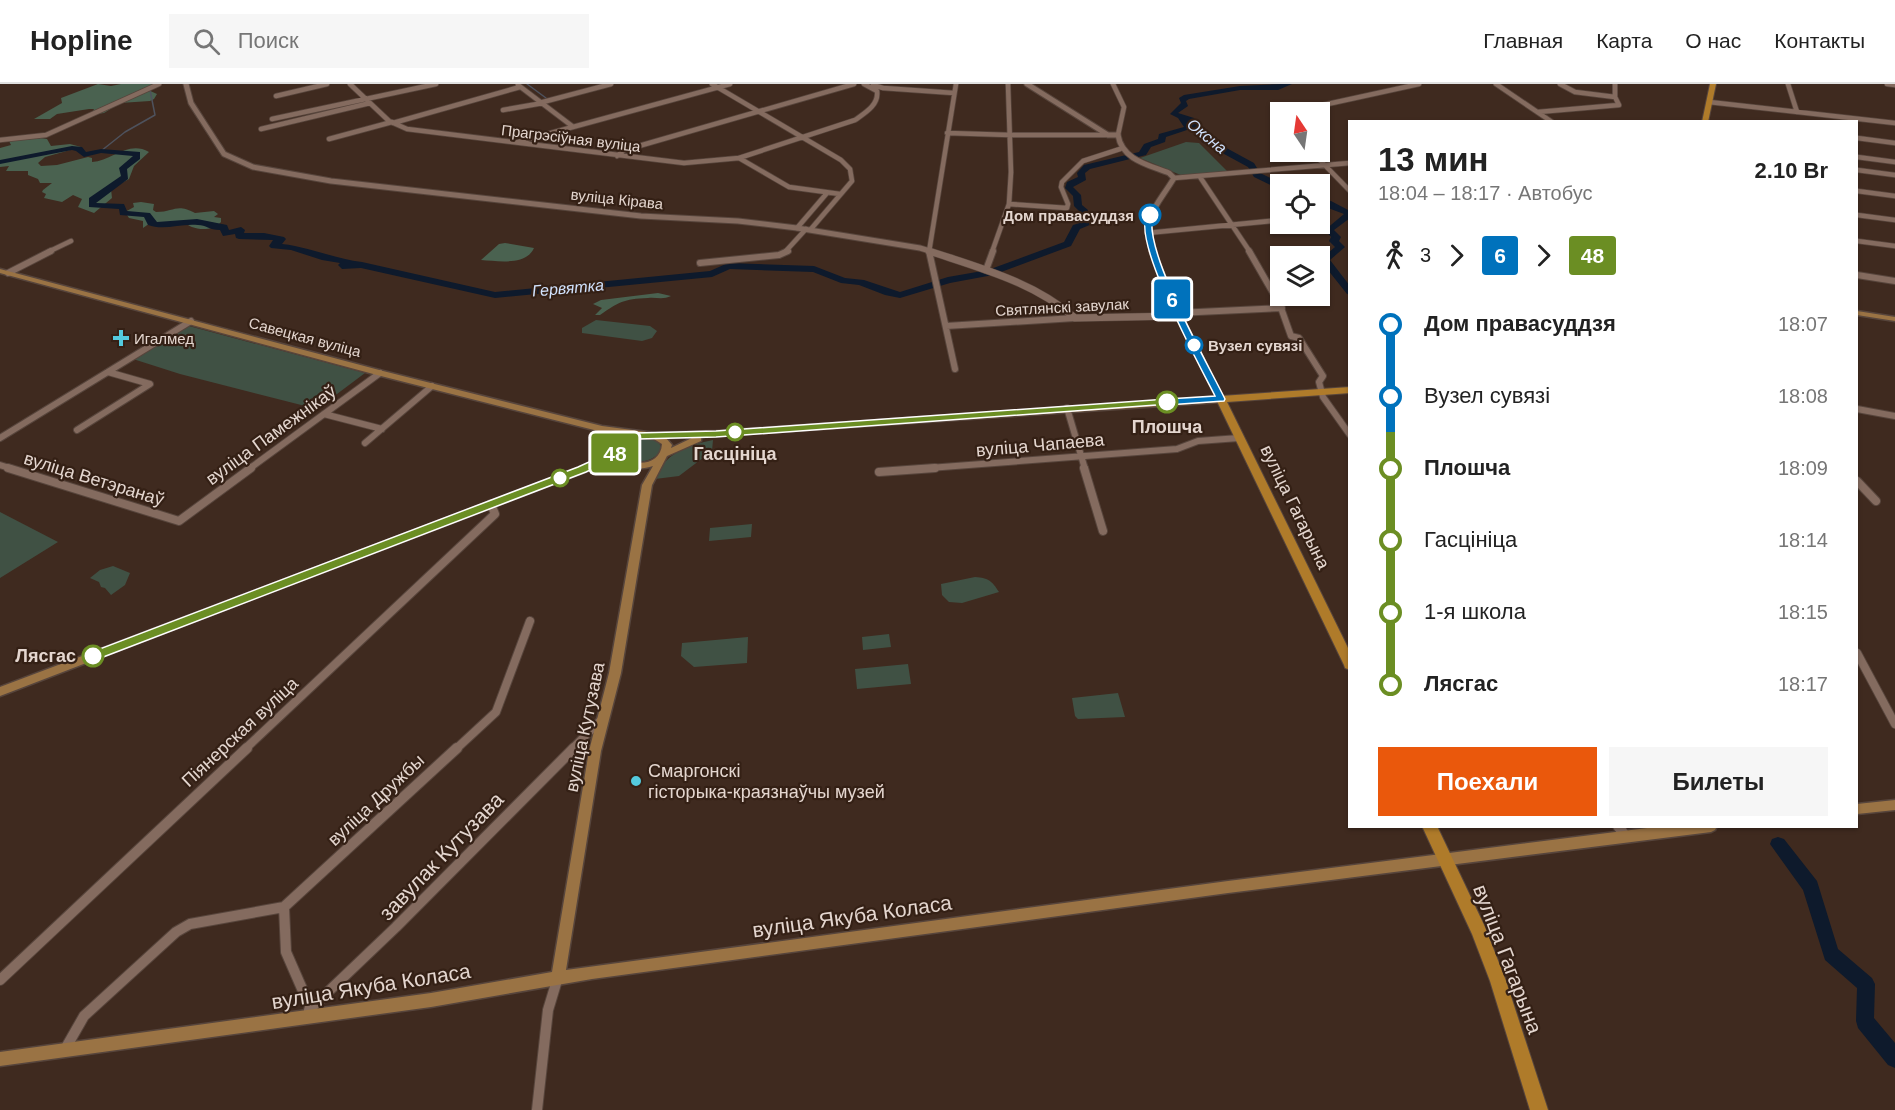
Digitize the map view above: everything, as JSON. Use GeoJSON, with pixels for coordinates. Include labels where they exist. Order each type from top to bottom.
{"type":"FeatureCollection","features":[{"type":"Feature","properties":{"kind":"main road"},"geometry":{"type":"LineString","coordinates":[[1705,120],[1713,84]]}},
{"type":"Feature","properties":{"kind":"main road","name":"Савецкая вуліца"},"geometry":{"type":"LineString","coordinates":[[4,272],[380,373],[602,429],[649,435],[716,434],[1221,399]]}},
{"type":"Feature","properties":{"kind":"main road"},"geometry":{"type":"LineString","coordinates":[[1858,313],[1895,319]]}},
{"type":"Feature","properties":{"kind":"main road"},"geometry":{"type":"LineString","coordinates":[[1221,399],[1322,394],[1348,390]]}},
{"type":"Feature","properties":{"kind":"main road","name":"вуліца Гагарына"},"geometry":{"type":"LineString","coordinates":[[1221,399],[1348,661]]}},
{"type":"Feature","properties":{"kind":"main road"},"geometry":{"type":"LineString","coordinates":[[602,429],[618,442],[618,458],[643,474],[647,485]]}},
{"type":"Feature","properties":{"kind":"main road","name":"Савецкая вуліца"},"geometry":{"type":"LineString","coordinates":[[582,470],[651,464],[682,445],[716,434]]}},
{"type":"Feature","properties":{"kind":"main road"},"geometry":{"type":"LineString","coordinates":[[0,692],[582,470],[603,461],[628,439],[649,435],[664,441],[667,445],[664,455]]}},
{"type":"Feature","properties":{"kind":"main road","name":"вуліца Кутузава"},"geometry":{"type":"LineString","coordinates":[[558,977],[602,719],[615,673],[647,485],[664,455]]}},
{"type":"Feature","properties":{"kind":"main road"},"geometry":{"type":"LineString","coordinates":[[1858,809],[1895,805]]}},
{"type":"Feature","properties":{"kind":"main road","name":"вуліца Гагарына"},"geometry":{"type":"LineString","coordinates":[[1430,828],[1479,932],[1498,981],[1539,1110]]}},
{"type":"Feature","properties":{"kind":"main road","name":"вуліца Якуба Коласа"},"geometry":{"type":"LineString","coordinates":[[0,1059],[309,1012],[431,1000],[558,977],[1445,859],[1622,832],[1681,828]]}},
{"type":"Feature","properties":{"kind":"street"},"geometry":{"type":"LineString","coordinates":[[0,140],[46,135],[159,84]]}},
{"type":"Feature","properties":{"kind":"street","name":"вуліца Кірава"},"geometry":{"type":"LineString","coordinates":[[186,84],[191,103],[224,154],[253,167],[331,181],[642,216],[738,221],[808,229],[929,250],[1014,280],[1053,301],[1075,318]]}},
{"type":"Feature","properties":{"kind":"street"},"geometry":{"type":"LineString","coordinates":[[276,96],[327,84]]}},
{"type":"Feature","properties":{"kind":"street","name":"Прагрэсіўная вуліца"},"geometry":{"type":"LineString","coordinates":[[350,84],[392,123],[416,131],[684,163],[740,158],[859,118],[876,102],[879,90]]}},
{"type":"Feature","properties":{"kind":"street"},"geometry":{"type":"LineString","coordinates":[[261,129],[436,84]]}},
{"type":"Feature","properties":{"kind":"street"},"geometry":{"type":"LineString","coordinates":[[503,110],[544,103],[611,84]]}},
{"type":"Feature","properties":{"kind":"street"},"geometry":{"type":"LineString","coordinates":[[700,263],[779,255],[788,251],[839,198],[852,181],[852,173],[841,160],[712,84]]}},
{"type":"Feature","properties":{"kind":"street"},"geometry":{"type":"LineString","coordinates":[[517,143],[730,84]]}},
{"type":"Feature","properties":{"kind":"street"},"geometry":{"type":"LineString","coordinates":[[617,156],[625,150],[854,84]]}},
{"type":"Feature","properties":{"kind":"street"},"geometry":{"type":"LineString","coordinates":[[864,84],[879,90],[954,93]]}},
{"type":"Feature","properties":{"kind":"street"},"geometry":{"type":"LineString","coordinates":[[871,84],[879,90]]}},
{"type":"Feature","properties":{"kind":"street"},"geometry":{"type":"LineString","coordinates":[[955,369],[929,250],[956,84]]}},
{"type":"Feature","properties":{"kind":"street"},"geometry":{"type":"LineString","coordinates":[[987,270],[1009,204],[1008,84]]}},
{"type":"Feature","properties":{"kind":"street"},"geometry":{"type":"LineString","coordinates":[[1027,84],[1108,135]]}},
{"type":"Feature","properties":{"kind":"street"},"geometry":{"type":"LineString","coordinates":[[1113,84],[1124,106],[1118,135],[1120,148],[1126,154],[1169,173],[1174,178],[1348,163]]}},
{"type":"Feature","properties":{"kind":"street"},"geometry":{"type":"LineString","coordinates":[[1330,103],[1419,84]]}},
{"type":"Feature","properties":{"kind":"street"},"geometry":{"type":"LineString","coordinates":[[1497,84],[1504,84]]}},
{"type":"Feature","properties":{"kind":"street"},"geometry":{"type":"LineString","coordinates":[[1497,84],[1549,120]]}},
{"type":"Feature","properties":{"kind":"street"},"geometry":{"type":"LineString","coordinates":[[1560,84],[1575,92],[1615,97]]}},
{"type":"Feature","properties":{"kind":"street"},"geometry":{"type":"LineString","coordinates":[[1538,112],[1619,105],[1615,97],[1615,84]]}},
{"type":"Feature","properties":{"kind":"street"},"geometry":{"type":"LineString","coordinates":[[1788,84],[1797,112]]}},
{"type":"Feature","properties":{"kind":"street"},"geometry":{"type":"LineString","coordinates":[[1887,84],[1895,85]]}},
{"type":"Feature","properties":{"kind":"street"},"geometry":{"type":"LineString","coordinates":[[329,139],[392,123],[518,85],[572,126]]}},
{"type":"Feature","properties":{"kind":"street"},"geometry":{"type":"LineString","coordinates":[[1709,102],[1895,123]]}},
{"type":"Feature","properties":{"kind":"street"},"geometry":{"type":"LineString","coordinates":[[272,119],[324,111]]}},
{"type":"Feature","properties":{"kind":"street"},"geometry":{"type":"LineString","coordinates":[[1787,111],[1790,120]]}},
{"type":"Feature","properties":{"kind":"street"},"geometry":{"type":"LineString","coordinates":[[947,133],[1118,135]]}},
{"type":"Feature","properties":{"kind":"street"},"geometry":{"type":"LineString","coordinates":[[1858,138],[1895,143]]}},
{"type":"Feature","properties":{"kind":"street"},"geometry":{"type":"LineString","coordinates":[[1009,204],[1066,208],[1068,204],[1061,187],[1062,182],[1083,161],[1120,148]]}},
{"type":"Feature","properties":{"kind":"street"},"geometry":{"type":"LineString","coordinates":[[1858,157],[1895,162]]}},
{"type":"Feature","properties":{"kind":"street"},"geometry":{"type":"LineString","coordinates":[[740,158],[781,184],[793,188],[840,194]]}},
{"type":"Feature","properties":{"kind":"street"},"geometry":{"type":"LineString","coordinates":[[1324,162],[1348,189]]}},
{"type":"Feature","properties":{"kind":"street"},"geometry":{"type":"LineString","coordinates":[[1858,170],[1895,175]]}},
{"type":"Feature","properties":{"kind":"street"},"geometry":{"type":"LineString","coordinates":[[1200,177],[1233,225],[1282,308],[1291,330],[1291,336],[1299,338],[1323,376],[1319,382],[1322,394],[1348,432]]}},
{"type":"Feature","properties":{"kind":"street"},"geometry":{"type":"LineString","coordinates":[[1174,178],[1150,215],[1147,233],[1149,244],[1178,314],[1221,399]]}},
{"type":"Feature","properties":{"kind":"street"},"geometry":{"type":"LineString","coordinates":[[1858,191],[1895,196]]}},
{"type":"Feature","properties":{"kind":"street"},"geometry":{"type":"LineString","coordinates":[[797,228],[827,193]]}},
{"type":"Feature","properties":{"kind":"street"},"geometry":{"type":"LineString","coordinates":[[1858,214],[1895,220]]}},
{"type":"Feature","properties":{"kind":"street"},"geometry":{"type":"LineString","coordinates":[[1147,233],[1270,221]]}},
{"type":"Feature","properties":{"kind":"street"},"geometry":{"type":"LineString","coordinates":[[4,272],[71,241]]}},
{"type":"Feature","properties":{"kind":"street"},"geometry":{"type":"LineString","coordinates":[[1858,241],[1895,246]]}},
{"type":"Feature","properties":{"kind":"street"},"geometry":{"type":"LineString","coordinates":[[1858,275],[1895,281]]}},
{"type":"Feature","properties":{"kind":"street"},"geometry":{"type":"LineString","coordinates":[[1178,314],[1282,308]]}},
{"type":"Feature","properties":{"kind":"street","name":"Святлянскі завулак"},"geometry":{"type":"LineString","coordinates":[[946,326],[1178,314]]}},
{"type":"Feature","properties":{"kind":"street"},"geometry":{"type":"LineString","coordinates":[[0,438],[191,321]]}},
{"type":"Feature","properties":{"kind":"street"},"geometry":{"type":"LineString","coordinates":[[77,430],[150,384],[108,372]]}},
{"type":"Feature","properties":{"kind":"street","name":"вуліца Памежнікаў"},"geometry":{"type":"LineString","coordinates":[[180,521],[380,373]]}},
{"type":"Feature","properties":{"kind":"street"},"geometry":{"type":"LineString","coordinates":[[365,443],[432,386]]}},
{"type":"Feature","properties":{"kind":"street"},"geometry":{"type":"LineString","coordinates":[[1067,408],[1103,531]]}},
{"type":"Feature","properties":{"kind":"street"},"geometry":{"type":"LineString","coordinates":[[1858,409],[1895,416]]}},
{"type":"Feature","properties":{"kind":"street"},"geometry":{"type":"LineString","coordinates":[[324,414],[382,429]]}},
{"type":"Feature","properties":{"kind":"street","name":"вуліца Чапаева"},"geometry":{"type":"LineString","coordinates":[[879,472],[1082,457],[1176,448],[1198,441],[1239,438]]}},
{"type":"Feature","properties":{"kind":"street","name":"вуліца Ветэранаў"},"geometry":{"type":"LineString","coordinates":[[0,465],[180,521]]}},
{"type":"Feature","properties":{"kind":"street"},"geometry":{"type":"LineString","coordinates":[[1858,482],[1876,501]]}},
{"type":"Feature","properties":{"kind":"street","name":"Піянерская вуліца"},"geometry":{"type":"LineString","coordinates":[[0,980],[495,514],[491,504]]}},
{"type":"Feature","properties":{"kind":"street","name":"вуліца Дружбы"},"geometry":{"type":"LineString","coordinates":[[284,908],[496,712],[530,621]]}},
{"type":"Feature","properties":{"kind":"street"},"geometry":{"type":"LineString","coordinates":[[1858,655],[1895,724]]}},
{"type":"Feature","properties":{"kind":"street","name":"завулак Кутузава"},"geometry":{"type":"LineString","coordinates":[[309,1012],[602,719]]}},
{"type":"Feature","properties":{"kind":"street"},"geometry":{"type":"LineString","coordinates":[[64,1050],[84,1016],[176,932],[190,924],[284,908],[286,952],[309,1012]]}},
{"type":"Feature","properties":{"kind":"street"},"geometry":{"type":"LineString","coordinates":[[537,1110],[548,1010],[558,977]]}},
{"type":"Feature","properties":{"kind":"green space"},"geometry":{"type":"Polygon","coordinates":[[[98,84],[111,86],[153,84],[146,89],[157,94],[150,101],[120,103],[104,113],[91,115],[94,109],[89,109],[57,114],[50,119],[34,119],[62,103],[61,98],[98,84]]]}},
{"type":"Feature","properties":{"kind":"green space"},"geometry":{"type":"Polygon","coordinates":[[[47,139],[51,146],[70,144],[81,147],[45,157],[38,163],[41,166],[57,165],[88,157],[92,158],[92,162],[99,161],[134,148],[149,152],[134,166],[129,179],[111,189],[112,198],[94,213],[78,207],[82,199],[73,195],[62,202],[44,198],[46,194],[42,192],[43,190],[52,183],[40,183],[38,179],[28,175],[28,171],[6,171],[9,166],[0,167],[0,148],[11,145],[9,141],[47,139]]]}},
{"type":"Feature","properties":{"kind":"green space"},"geometry":{"type":"Polygon","coordinates":[[[1186,142],[1199,143],[1228,172],[1183,176],[1140,158],[1186,142]]]}},
{"type":"Feature","properties":{"kind":"green space"},"geometry":{"type":"Polygon","coordinates":[[[133,203],[154,204],[153,210],[156,212],[179,208],[195,213],[214,211],[218,214],[214,217],[221,218],[221,222],[212,228],[201,229],[183,221],[158,223],[153,221],[143,228],[143,221],[129,218],[125,212],[134,207],[133,203]]]}},
{"type":"Feature","properties":{"kind":"green space"},"geometry":{"type":"Polygon","coordinates":[[[499,244],[534,248],[525,258],[518,260],[481,260],[499,244]]]}},
{"type":"Feature","properties":{"kind":"green space"},"geometry":{"type":"Polygon","coordinates":[[[658,293],[671,296],[627,300],[600,315],[595,315],[602,308],[593,304],[601,300],[658,293]]]}},
{"type":"Feature","properties":{"kind":"green space"},"geometry":{"type":"Polygon","coordinates":[[[596,320],[650,326],[657,331],[652,338],[642,341],[582,333],[582,328],[596,320]]]}},
{"type":"Feature","properties":{"kind":"green space"},"geometry":{"type":"Polygon","coordinates":[[[189,326],[365,373],[317,409],[180,374],[133,359],[189,326]]]}},
{"type":"Feature","properties":{"kind":"green space"},"geometry":{"type":"Polygon","coordinates":[[[640,439],[654,439],[659,442],[662,450],[649,460],[633,461],[624,454],[627,445],[640,439]]]}},
{"type":"Feature","properties":{"kind":"green space"},"geometry":{"type":"Polygon","coordinates":[[[713,440],[712,451],[679,476],[655,479],[664,463],[678,452],[713,440]]]}},
{"type":"Feature","properties":{"kind":"green space"},"geometry":{"type":"Polygon","coordinates":[[[0,512],[58,542],[0,578],[0,512]]]}},
{"type":"Feature","properties":{"kind":"green space"},"geometry":{"type":"Polygon","coordinates":[[[752,524],[751,537],[709,541],[710,528],[752,524]]]}},
{"type":"Feature","properties":{"kind":"green space"},"geometry":{"type":"Polygon","coordinates":[[[113,566],[130,573],[125,585],[111,595],[101,587],[99,582],[90,578],[100,570],[113,566]]]}},
{"type":"Feature","properties":{"kind":"green space"},"geometry":{"type":"Polygon","coordinates":[[[975,577],[990,581],[999,592],[962,603],[949,602],[942,595],[941,584],[975,577]]]}},
{"type":"Feature","properties":{"kind":"green space"},"geometry":{"type":"Polygon","coordinates":[[[889,634],[891,647],[863,650],[862,637],[889,634]]]}},
{"type":"Feature","properties":{"kind":"green space"},"geometry":{"type":"Polygon","coordinates":[[[748,637],[747,663],[694,667],[681,656],[682,643],[748,637]]]}},
{"type":"Feature","properties":{"kind":"green space"},"geometry":{"type":"Polygon","coordinates":[[[908,664],[911,684],[857,689],[855,669],[908,664]]]}},
{"type":"Feature","properties":{"kind":"green space"},"geometry":{"type":"Polygon","coordinates":[[[1118,693],[1125,717],[1078,719],[1075,716],[1072,698],[1118,693]]]}},
{"type":"Feature","properties":{"kind":"waterway"},"geometry":{"type":"LineString","coordinates":[[527,84],[546,98]]}},
{"type":"Feature","properties":{"kind":"waterway","name":"Оксна"},"geometry":{"type":"LineString","coordinates":[[1270,182],[1257,175],[1251,165],[1205,140],[1191,120],[1174,114],[1179,107],[1185,104],[1182,100],[1187,97],[1240,88],[1278,88],[1288,84]]}},
{"type":"Feature","properties":{"kind":"waterway"},"geometry":{"type":"LineString","coordinates":[[101,151],[125,132],[155,115],[150,90]]}},
{"type":"Feature","properties":{"kind":"waterway","name":"Гервятка"},"geometry":{"type":"LineString","coordinates":[[0,162],[72,148],[79,149],[84,155],[101,151],[137,154],[137,157],[123,168],[125,177],[92,200],[92,205],[121,206],[123,213],[147,215],[151,223],[156,225],[197,222],[211,225],[209,227],[224,227],[226,234],[241,230],[239,236],[274,237],[281,239],[274,246],[343,260],[346,262],[343,265],[345,267],[353,264],[362,265],[495,295],[712,274],[728,266],[814,269],[844,281],[861,282],[888,293],[900,295],[948,280],[990,273],[1068,244],[1076,227],[1088,224],[1081,220],[1084,210],[1078,206],[1077,195],[1069,188],[1070,184],[1083,178],[1081,173],[1087,167],[1143,153],[1142,150],[1148,148],[1147,146],[1162,140],[1162,136],[1189,128],[1182,118]]}},
{"type":"Feature","properties":{"kind":"waterway","name":"Оксна"},"geometry":{"type":"LineString","coordinates":[[1330,204],[1348,213]]}},
{"type":"Feature","properties":{"kind":"waterway","name":"Оксна"},"geometry":{"type":"LineString","coordinates":[[1330,229],[1348,216]]}},
{"type":"Feature","properties":{"kind":"waterway","name":"Оксна"},"geometry":{"type":"LineString","coordinates":[[1330,231],[1336,237],[1334,241],[1340,247],[1325,260],[1348,289]]}},
{"type":"Feature","properties":{"kind":"waterway","name":"Оксна"},"geometry":{"type":"LineString","coordinates":[[1778,844],[1811,887],[1831,954],[1866,984],[1865,1021],[1895,1058]]}},
{"type":"Feature","properties":{"kind":"bus line","name":"6"},"geometry":{"type":"LineString","coordinates":[[1150,215],[1147,222],[1149,244],[1178,313],[1221,399],[1167,402]]}},
{"type":"Feature","properties":{"kind":"bus line","name":"48"},"geometry":{"type":"LineString","coordinates":[[93,656],[582,470],[612,456],[622,443],[636,436],[716,434],[1167,402]]}},
{"type":"Feature","properties":{"kind":"place","name":"Дом правасуддзя"},"geometry":{"type":"Point","coordinates":[1150,215]}},
{"type":"Feature","properties":{"kind":"place","name":"Игалмед"},"geometry":{"type":"Point","coordinates":[121,338]}},
{"type":"Feature","properties":{"kind":"place","name":"Вузел сувязі"},"geometry":{"type":"Point","coordinates":[1194,345]}},
{"type":"Feature","properties":{"kind":"place","name":"Плошча"},"geometry":{"type":"Point","coordinates":[1167,402]}},
{"type":"Feature","properties":{"kind":"place","name":"Гасцініца"},"geometry":{"type":"Point","coordinates":[735,432]}},
{"type":"Feature","properties":{"kind":"place","name":"Лясгас"},"geometry":{"type":"Point","coordinates":[93,656]}},
{"type":"Feature","properties":{"kind":"place","name":"Смаргонскі гісторыка-краязнаўчы музей"},"geometry":{"type":"Point","coordinates":[636,781]}}]}
